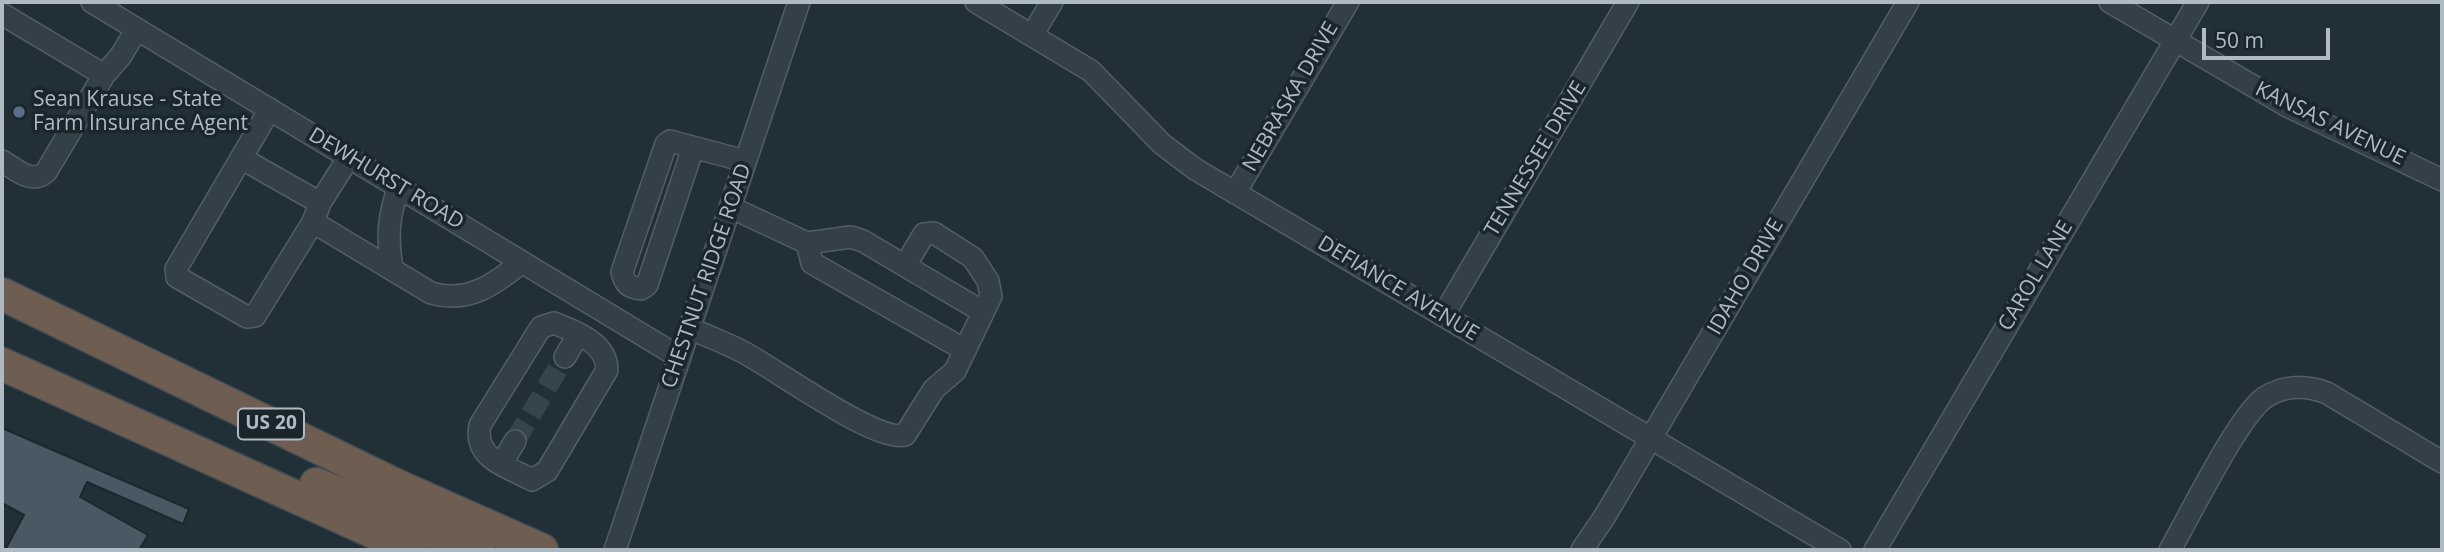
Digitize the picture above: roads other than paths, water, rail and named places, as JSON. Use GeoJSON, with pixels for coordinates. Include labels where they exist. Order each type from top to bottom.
{"type":"FeatureCollection","features":[{"type":"Feature","properties":{"kind":"highway","name":"US 20"},"geometry":{"type":"LineString","coordinates":[[2,295],[400,487],[541,550]]}},
{"type":"Feature","properties":{"kind":"highway","name":"US 20"},"geometry":{"type":"LineString","coordinates":[[2,364],[413,550]]}},
{"type":"Feature","properties":{"kind":"highway"},"geometry":{"type":"LineString","coordinates":[[69,394],[145,414],[478,550]]}},
{"type":"Feature","properties":{"kind":"street","name":"DEWHURST ROAD"},"geometry":{"type":"LineString","coordinates":[[92,2],[679,357]]}},
{"type":"Feature","properties":{"kind":"street","name":"CHESTNUT RIDGE ROAD"},"geometry":{"type":"LineString","coordinates":[[614,550],[799,2]]}},
{"type":"Feature","properties":{"kind":"street","name":"DEFIANCE AVENUE"},"geometry":{"type":"LineString","coordinates":[[976,2],[1091,71],[1162,144],[1235,193],[1840,550]]}},
{"type":"Feature","properties":{"kind":"street"},"geometry":{"type":"LineString","coordinates":[[1032,35],[1052,2]]}},
{"type":"Feature","properties":{"kind":"street","name":"NEBRASKA DRIVE"},"geometry":{"type":"LineString","coordinates":[[1235,193],[1348,2]]}},
{"type":"Feature","properties":{"kind":"street","name":"TENNESSEE DRIVE"},"geometry":{"type":"LineString","coordinates":[[1443,316],[1628,2]]}},
{"type":"Feature","properties":{"kind":"street","name":"IDAHO DRIVE"},"geometry":{"type":"LineString","coordinates":[[1582,550],[1651,439],[1908,2]]}},
{"type":"Feature","properties":{"kind":"street","name":"KANSAS AVENUE"},"geometry":{"type":"LineString","coordinates":[[2110,2],[2318,123],[2442,180]]}},
{"type":"Feature","properties":{"kind":"street","name":"CAROL LANE"},"geometry":{"type":"LineString","coordinates":[[1875,550],[2198,2]]}},
{"type":"Feature","properties":{"kind":"street"},"geometry":{"type":"LineString","coordinates":[[2,14],[104,75]]}},
{"type":"Feature","properties":{"kind":"street"},"geometry":{"type":"LineString","coordinates":[[2,161],[31,178],[39,178],[104,75],[120,57],[137,29]]}},
{"type":"Feature","properties":{"kind":"street"},"geometry":{"type":"LineString","coordinates":[[270,109],[176,269],[177,277],[247,317],[256,316],[349,157]]}},
{"type":"Feature","properties":{"kind":"street"},"geometry":{"type":"LineString","coordinates":[[618,320],[630,287],[641,289],[647,285],[693,148],[745,161]]}},
{"type":"Feature","properties":{"kind":"street"},"geometry":{"type":"LineString","coordinates":[[241,158],[392,268],[431,293],[444,297],[469,295],[493,285],[522,262]]}},
{"type":"Feature","properties":{"kind":"street"},"geometry":{"type":"LineString","coordinates":[[392,268],[387,238],[390,211],[399,187]]}},
{"type":"Feature","properties":{"kind":"street"},"geometry":{"type":"LineString","coordinates":[[730,207],[807,243],[850,237],[983,312]]}},
{"type":"Feature","properties":{"kind":"street"},"geometry":{"type":"LineString","coordinates":[[689,328],[744,353],[859,422],[898,437],[911,429],[934,390],[955,371],[991,296],[984,274],[973,258],[934,233],[924,234],[905,266]]}},
{"type":"Feature","properties":{"kind":"street"},"geometry":{"type":"LineString","coordinates":[[807,243],[812,263],[965,350]]}},
{"type":"Feature","properties":{"kind":"street"},"geometry":{"type":"LineString","coordinates":[[565,357],[588,302]]}},
{"type":"Feature","properties":{"kind":"street"},"geometry":{"type":"LineString","coordinates":[[554,323],[574,332],[600,348],[607,358],[607,370],[547,471],[532,480],[482,452],[477,440],[480,425],[541,327],[554,323]]}},
{"type":"Feature","properties":{"kind":"street"},"geometry":{"type":"LineString","coordinates":[[2170,550],[2246,418],[2264,398],[2284,389],[2306,387],[2327,393],[2442,462]]}},
{"type":"Feature","properties":{"kind":"street"},"geometry":{"type":"LineString","coordinates":[[502,463],[515,440]]}},
{"type":"Feature","properties":{"kind":"tunnel"},"geometry":{"type":"LineString","coordinates":[[515,441],[565,357]]}},
{"type":"Feature","properties":{"kind":"place","name":"Sean Krause - State Farm Insurance Agent"},"geometry":{"type":"Point","coordinates":[19,112]}}]}
